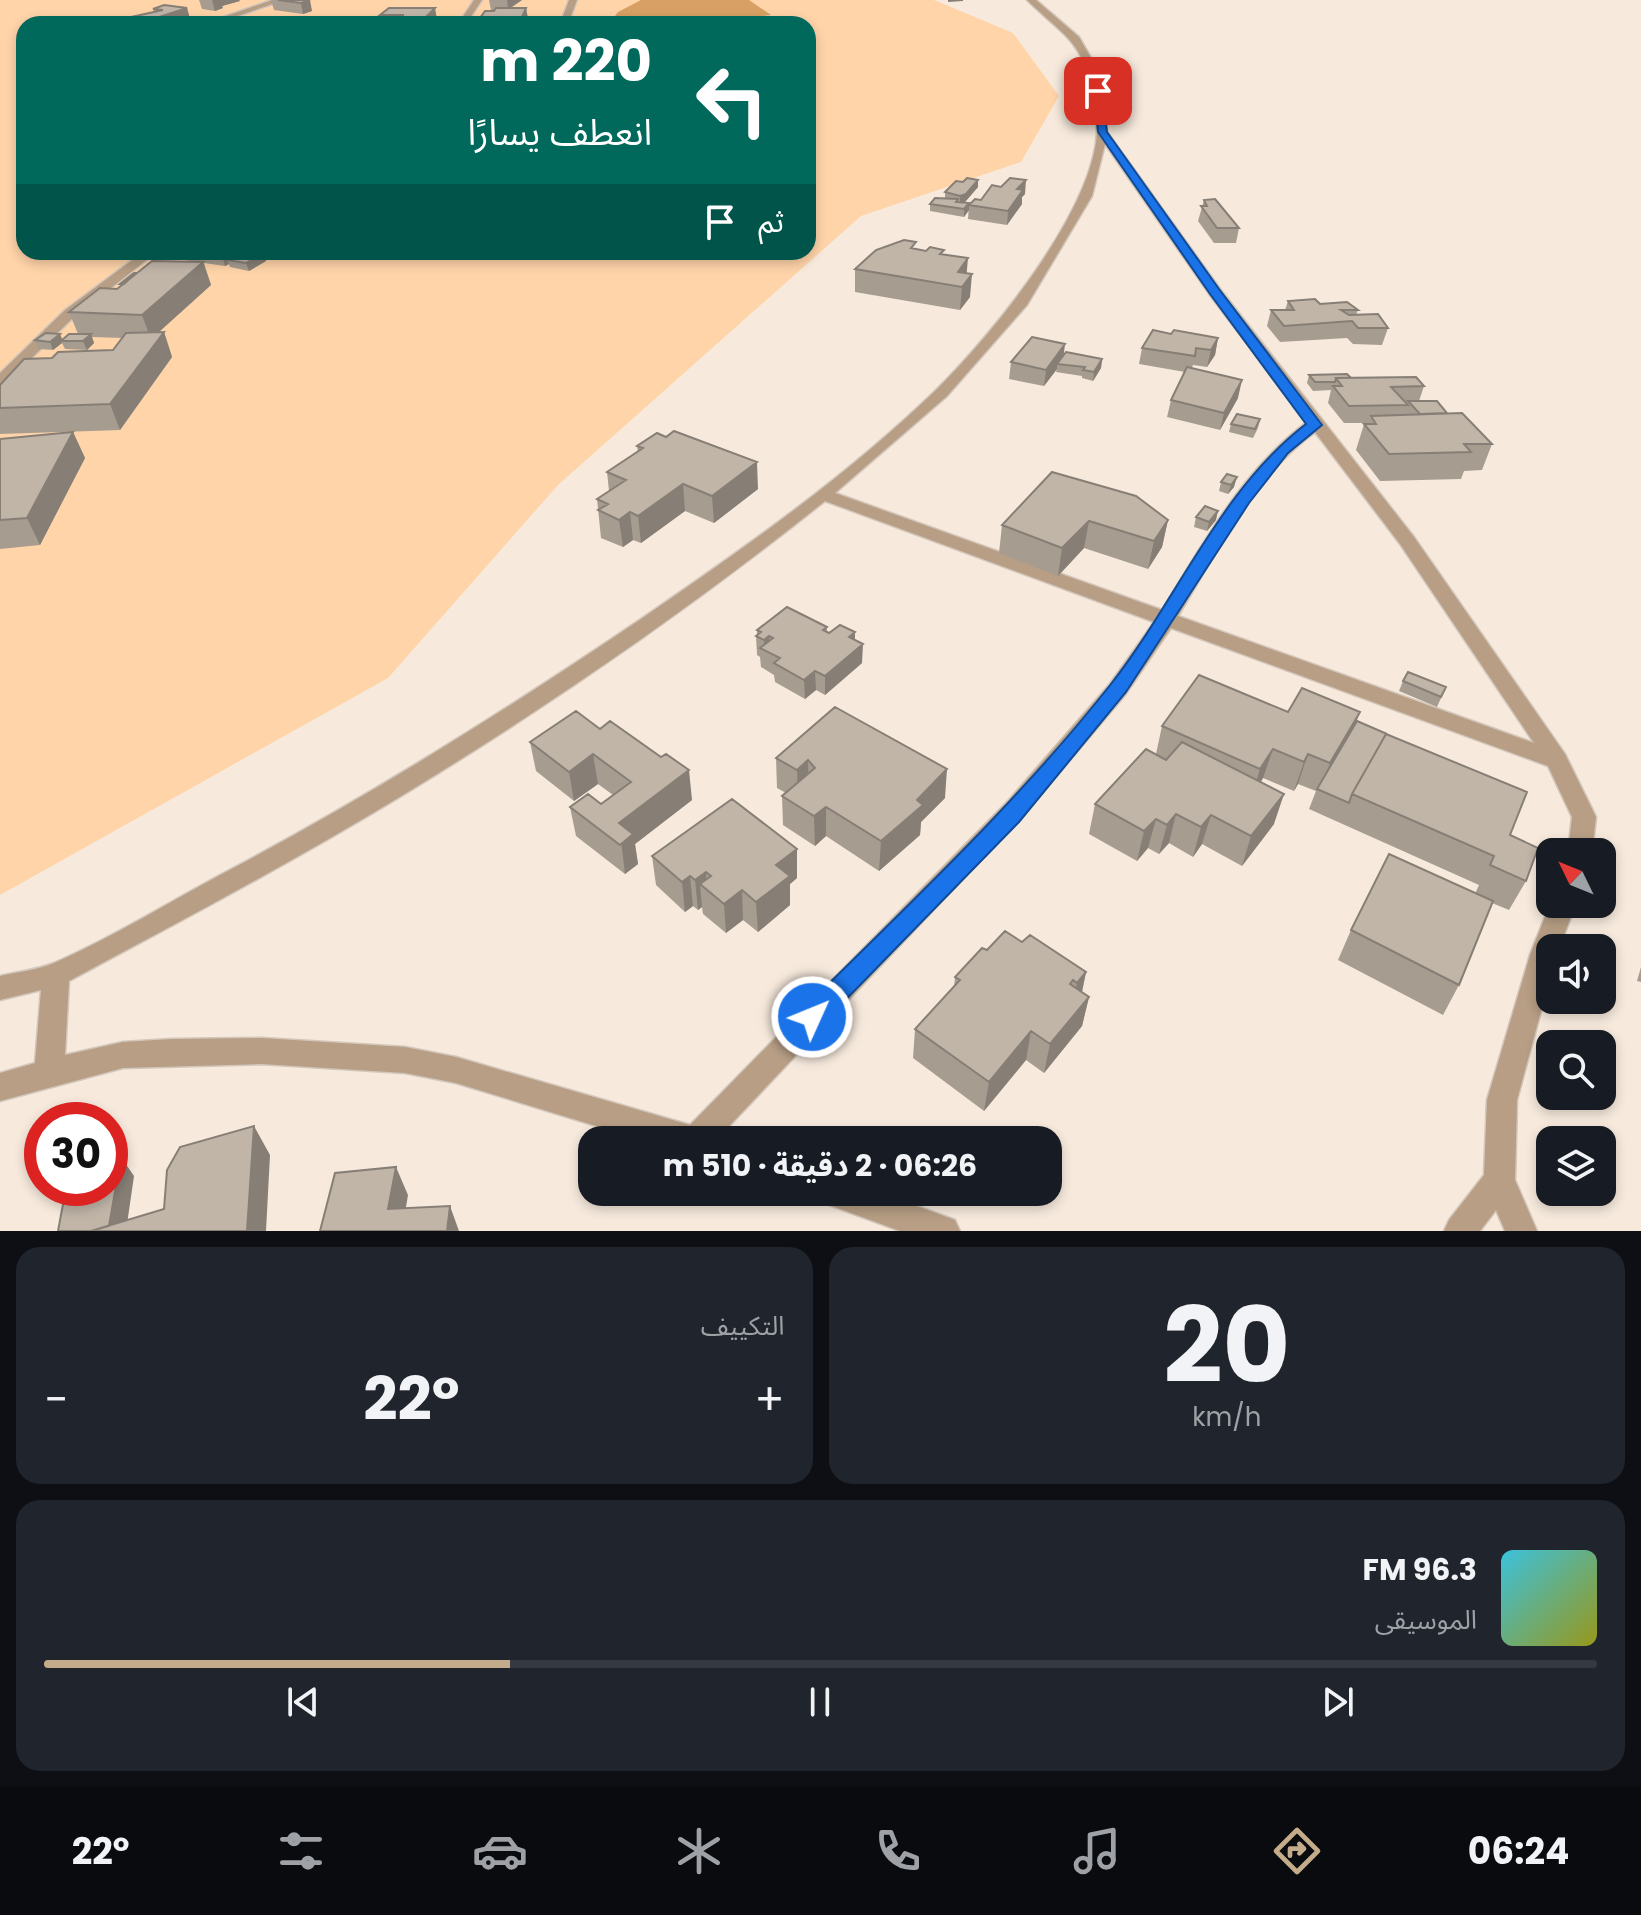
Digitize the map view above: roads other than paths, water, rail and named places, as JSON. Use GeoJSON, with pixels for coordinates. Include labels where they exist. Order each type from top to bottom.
{"type":"FeatureCollection","features":[{"type":"Feature","properties":{"kind":"street"},"geometry":{"type":"LineString","coordinates":[[231,16],[280,0]]}},
{"type":"Feature","properties":{"kind":"street"},"geometry":{"type":"LineString","coordinates":[[0,988],[56,975],[258,867],[518,713],[738,561],[824,495],[941,393],[1022,302],[1086,196],[1102,132],[1096,80],[1085,51],[1065,28],[1031,0]]}},
{"type":"Feature","properties":{"kind":"street"},"geometry":{"type":"LineString","coordinates":[[1102,132],[1314,425],[1407,541],[1557,760],[1584,817],[1582,838]]}},
{"type":"Feature","properties":{"kind":"street"},"geometry":{"type":"LineString","coordinates":[[0,381],[70,313],[140,260]]}},
{"type":"Feature","properties":{"kind":"street"},"geometry":{"type":"LineString","coordinates":[[706,1126],[1011,816],[1119,687],[1243,500],[1282,449],[1314,425]]}},
{"type":"Feature","properties":{"kind":"street"},"geometry":{"type":"LineString","coordinates":[[824,495],[1557,760]]}},
{"type":"Feature","properties":{"kind":"street"},"geometry":{"type":"LineString","coordinates":[[1521,1231],[1499,1180],[1502,1100],[1543,955],[1558,918]]}},
{"type":"Feature","properties":{"kind":"street"},"geometry":{"type":"LineString","coordinates":[[49,1072],[56,975]]}},
{"type":"Feature","properties":{"kind":"street"},"geometry":{"type":"LineString","coordinates":[[0,1087],[123,1055],[262,1051],[405,1060],[456,1070],[646,1126]]}},
{"type":"Feature","properties":{"kind":"street"},"geometry":{"type":"LineString","coordinates":[[1460,1231],[1499,1180]]}},
{"type":"Feature","properties":{"kind":"street"},"geometry":{"type":"LineString","coordinates":[[874,1206],[944,1231]]}}]}
